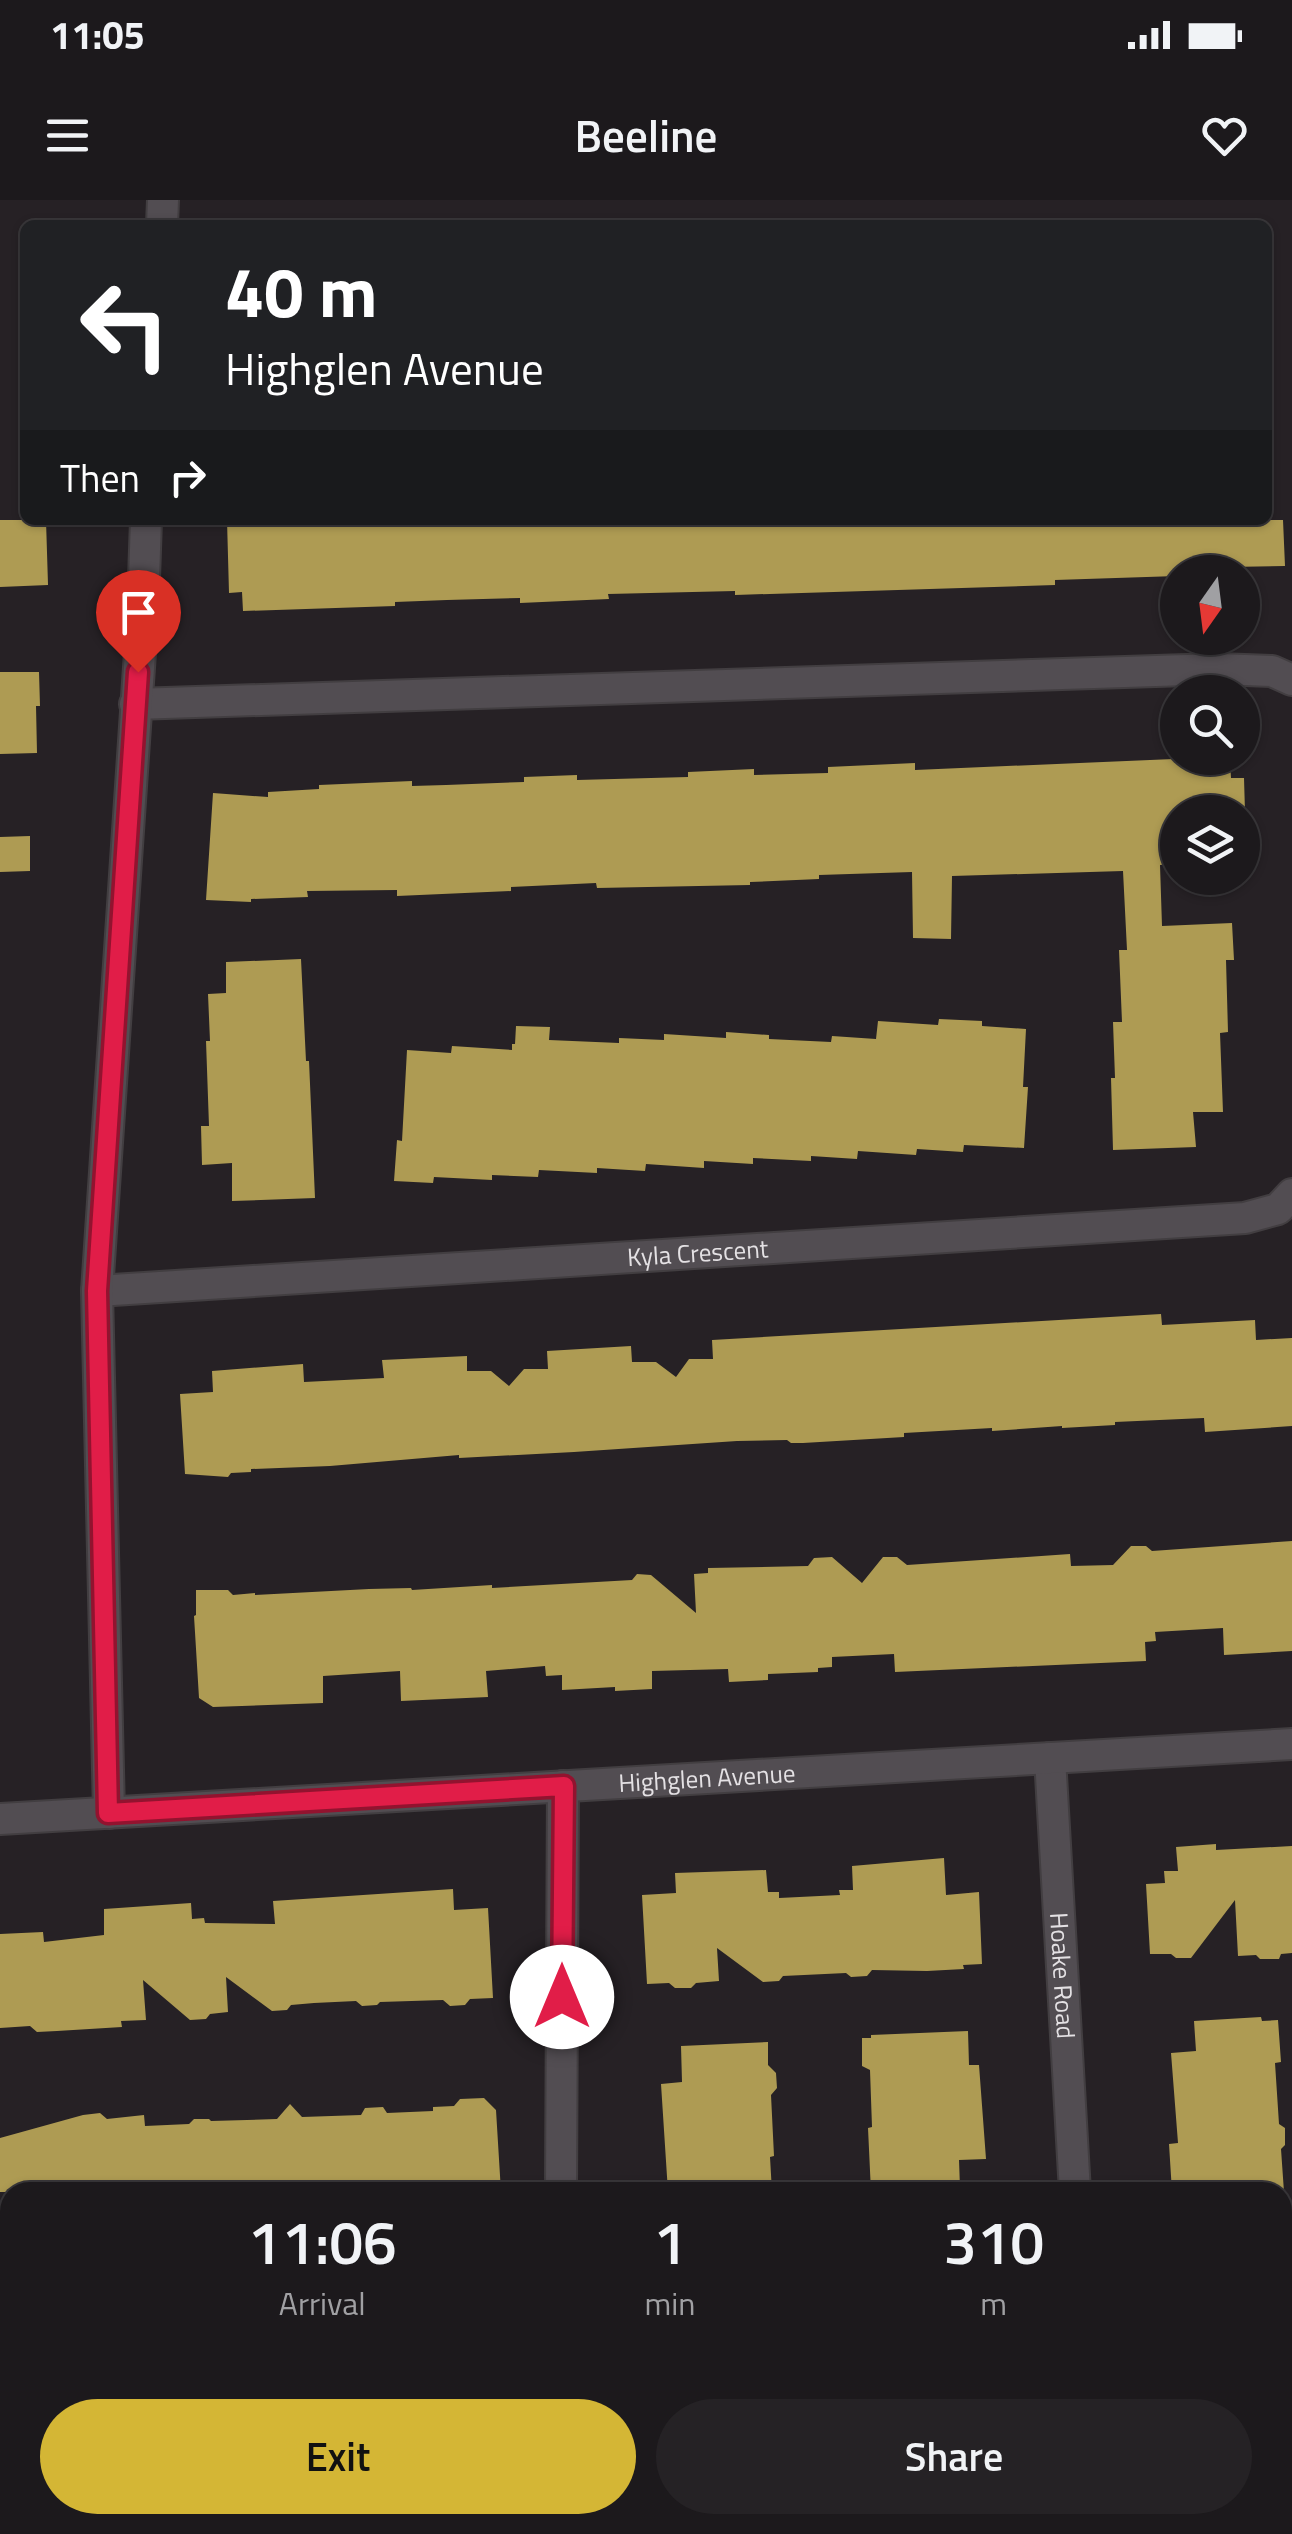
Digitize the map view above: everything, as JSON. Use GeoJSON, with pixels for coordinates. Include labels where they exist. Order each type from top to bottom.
{"type":"FeatureCollection","features":[{"type":"Feature","properties":{"kind":"street"},"geometry":{"type":"LineString","coordinates":[[108,1813],[97,1291],[146,525]]}},
{"type":"Feature","properties":{"kind":"street"},"geometry":{"type":"LineString","coordinates":[[135,704],[1218,668],[1272,671],[1292,680]]}},
{"type":"Feature","properties":{"kind":"street","name":"Kyla Crescent"},"geometry":{"type":"LineString","coordinates":[[97,1291],[1245,1218],[1278,1209],[1292,1194]]}},
{"type":"Feature","properties":{"kind":"street","name":"Highglen Avenue"},"geometry":{"type":"LineString","coordinates":[[0,1819],[1292,1744]]}},
{"type":"Feature","properties":{"kind":"street","name":"Hoake Road"},"geometry":{"type":"LineString","coordinates":[[1050,1758],[1074,2182]]}},
{"type":"Feature","properties":{"kind":"street"},"geometry":{"type":"LineString","coordinates":[[561,2182],[564,1786]]}},
{"type":"Feature","properties":{"kind":"building"},"geometry":{"type":"Polygon","coordinates":[[[0,520],[46,525],[48,585],[0,587],[0,520]]]}},
{"type":"Feature","properties":{"kind":"building"},"geometry":{"type":"Polygon","coordinates":[[[1272,520],[1283,520],[1285,566],[1260,566],[1260,555],[1160,555],[1160,577],[1055,580],[1055,585],[735,595],[735,591],[608,594],[609,599],[520,603],[520,598],[447,600],[395,602],[395,606],[243,611],[242,592],[229,593],[227,525],[1272,525],[1272,520]]]}},
{"type":"Feature","properties":{"kind":"building"},"geometry":{"type":"Polygon","coordinates":[[[0,672],[39,672],[37,753],[0,754],[0,672]]]}},
{"type":"Feature","properties":{"kind":"building"},"geometry":{"type":"Polygon","coordinates":[[[1160,760],[1160,775],[1244,778],[1244,795],[1160,795],[1162,926],[1232,923],[1234,960],[1226,960],[1228,1032],[1220,1033],[1223,1112],[1193,1112],[1196,1147],[1113,1150],[1113,1022],[1122,1022],[1119,950],[1127,950],[1123,871],[952,876],[951,939],[913,938],[912,872],[819,875],[819,879],[750,885],[597,888],[596,883],[397,896],[397,890],[307,891],[308,897],[251,902],[206,900],[213,793],[268,797],[268,792],[319,789],[319,785],[524,782],[524,777],[577,775],[577,780],[688,777],[688,772],[754,769],[754,775],[828,773],[828,767],[915,763],[915,770],[1160,760]]]}},
{"type":"Feature","properties":{"kind":"building"},"geometry":{"type":"Polygon","coordinates":[[[30,836],[30,871],[0,872],[0,837],[30,836]]]}},
{"type":"Feature","properties":{"kind":"building"},"geometry":{"type":"Polygon","coordinates":[[[301,959],[315,1198],[232,1201],[232,1163],[202,1165],[201,1126],[209,1126],[208,994],[226,993],[226,962],[301,959]]]}},
{"type":"Feature","properties":{"kind":"building"},"geometry":{"type":"Polygon","coordinates":[[[939,1019],[1026,1029],[1024,1148],[964,1145],[963,1152],[917,1149],[916,1155],[858,1151],[857,1159],[753,1158],[753,1164],[704,1161],[704,1168],[646,1164],[645,1171],[539,1170],[538,1177],[492,1175],[492,1180],[434,1177],[433,1183],[394,1181],[397,1140],[402,1141],[407,1050],[451,1053],[452,1046],[512,1050],[516,1026],[550,1027],[549,1040],[619,1043],[619,1038],[664,1040],[664,1034],[726,1038],[726,1032],[831,1042],[832,1036],[876,1039],[878,1021],[938,1025],[939,1019]]]}},
{"type":"Feature","properties":{"kind":"building"},"geometry":{"type":"Polygon","coordinates":[[[1161,1314],[1162,1325],[1255,1320],[1256,1340],[1292,1338],[1292,1426],[1205,1432],[1204,1418],[904,1433],[904,1437],[803,1443],[737,1441],[459,1455],[251,1469],[228,1477],[185,1474],[180,1394],[213,1392],[212,1371],[303,1364],[304,1382],[384,1378],[382,1360],[467,1356],[467,1371],[491,1371],[509,1386],[524,1369],[548,1369],[547,1351],[631,1346],[632,1362],[656,1362],[676,1377],[689,1359],[713,1359],[712,1340],[1161,1314]]]}},
{"type":"Feature","properties":{"kind":"building"},"geometry":{"type":"Polygon","coordinates":[[[1292,1541],[1292,1651],[1224,1655],[1223,1628],[1155,1632],[1156,1641],[1145,1642],[1146,1661],[895,1672],[894,1654],[832,1657],[832,1667],[818,1668],[818,1672],[768,1674],[768,1680],[729,1682],[728,1669],[652,1671],[652,1689],[615,1691],[615,1687],[562,1690],[562,1675],[546,1676],[545,1666],[486,1671],[488,1697],[401,1701],[400,1671],[323,1676],[323,1703],[213,1707],[199,1698],[196,1590],[255,1595],[492,1588],[632,1580],[637,1574],[651,1575],[696,1613],[694,1574],[708,1573],[708,1568],[808,1566],[814,1558],[832,1557],[862,1583],[883,1557],[897,1557],[907,1565],[1070,1554],[1071,1566],[1113,1565],[1131,1546],[1146,1546],[1152,1551],[1292,1541]]]}},
{"type":"Feature","properties":{"kind":"building"},"geometry":{"type":"Polygon","coordinates":[[[1216,1844],[1216,1850],[1292,1846],[1292,1953],[1281,1954],[1279,1959],[1238,1956],[1235,1900],[1191,1958],[1150,1954],[1146,1884],[1165,1883],[1164,1871],[1178,1871],[1176,1847],[1216,1844]]]}},
{"type":"Feature","properties":{"kind":"building"},"geometry":{"type":"Polygon","coordinates":[[[944,1858],[946,1895],[979,1892],[982,1964],[963,1965],[964,1969],[872,1970],[867,1976],[851,1977],[846,1973],[783,1976],[779,1981],[763,1982],[717,1948],[719,1981],[696,1983],[691,1988],[647,1984],[642,1895],[676,1893],[675,1873],[766,1870],[768,1892],[779,1892],[779,1898],[840,1895],[839,1890],[853,1890],[852,1866],[944,1858]]]}},
{"type":"Feature","properties":{"kind":"building"},"geometry":{"type":"Polygon","coordinates":[[[453,1889],[454,1910],[488,1908],[493,1998],[470,1999],[465,2005],[450,2006],[443,2000],[362,2006],[356,2001],[314,2003],[272,2011],[226,1977],[228,2012],[190,2020],[143,1980],[146,2020],[121,2021],[122,2027],[57,2031],[37,2032],[30,2026],[0,2028],[0,1934],[43,1932],[44,1942],[104,1935],[104,1909],[191,1903],[192,1919],[204,1918],[205,1923],[275,1924],[273,1901],[453,1889]]]}},
{"type":"Feature","properties":{"kind":"building"},"geometry":{"type":"Polygon","coordinates":[[[1261,2017],[1262,2021],[1278,2020],[1281,2062],[1275,2063],[1279,2124],[1285,2128],[1285,2145],[1281,2149],[1283,2182],[1171,2182],[1169,2144],[1178,2143],[1171,2053],[1196,2051],[1194,2021],[1261,2017]]]}},
{"type":"Feature","properties":{"kind":"building"},"geometry":{"type":"Polygon","coordinates":[[[968,2031],[969,2065],[979,2065],[986,2159],[959,2160],[960,2182],[871,2182],[870,2070],[862,2066],[862,2038],[968,2031]]]}},
{"type":"Feature","properties":{"kind":"building"},"geometry":{"type":"Polygon","coordinates":[[[768,2042],[768,2065],[776,2073],[777,2088],[771,2095],[771,2182],[667,2182],[661,2084],[682,2082],[681,2046],[768,2042]]]}},
{"type":"Feature","properties":{"kind":"building"},"geometry":{"type":"Polygon","coordinates":[[[484,2098],[496,2110],[500,2182],[0,2182],[0,2138],[83,2115],[100,2113],[107,2119],[144,2115],[145,2126],[189,2124],[194,2119],[277,2119],[290,2104],[302,2117],[361,2115],[365,2108],[383,2107],[387,2113],[433,2111],[433,2107],[454,2106],[460,2099],[484,2098]]]}},
{"type":"Feature","properties":{"kind":"route"},"geometry":{"type":"LineString","coordinates":[[138,672],[97,1291],[108,1813],[564,1786],[562,1997]]}}]}
